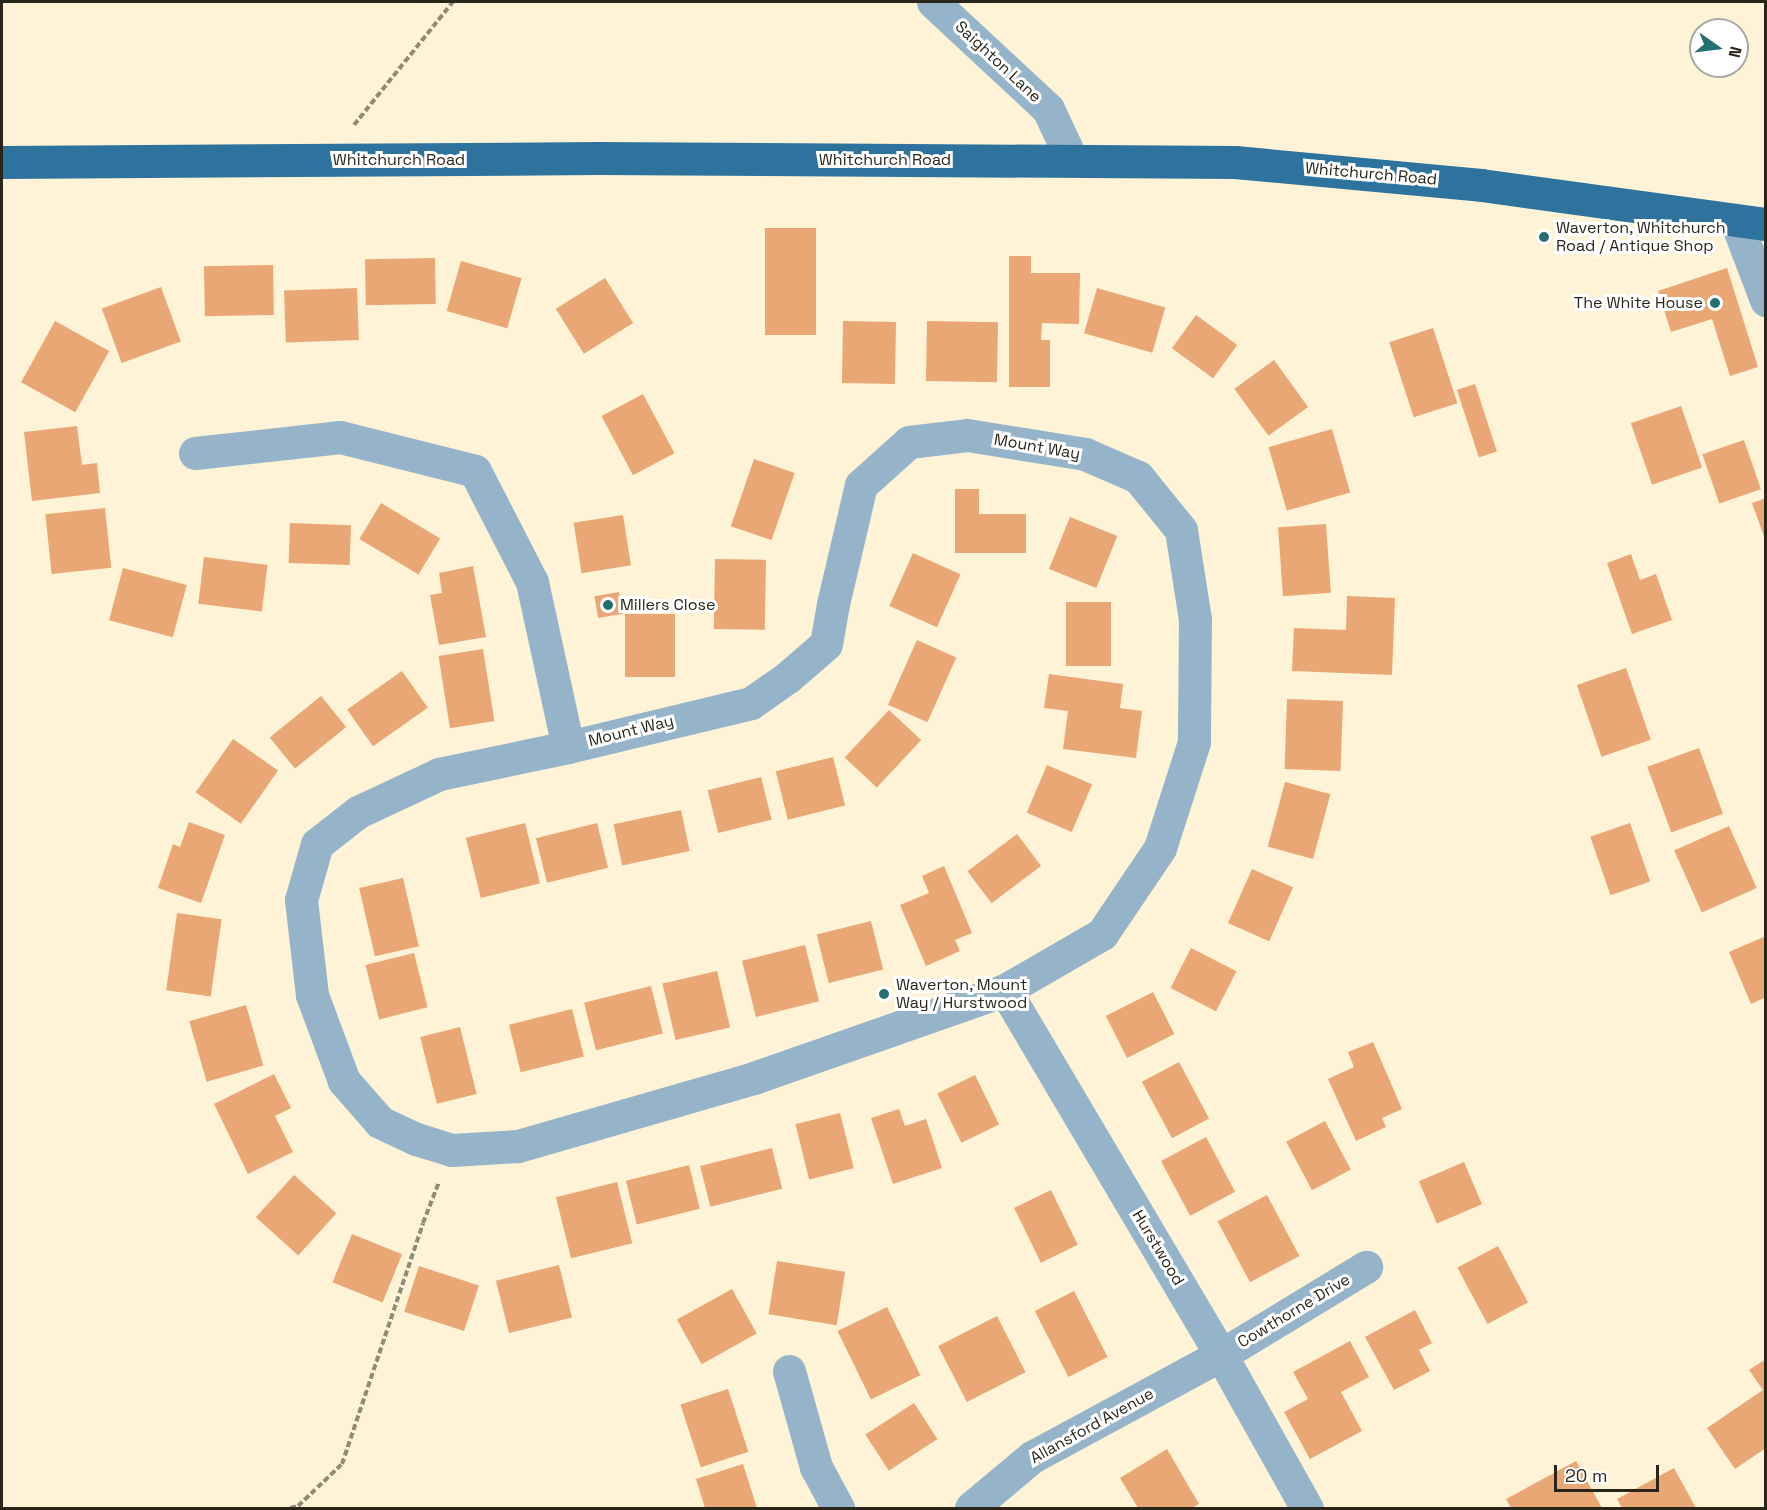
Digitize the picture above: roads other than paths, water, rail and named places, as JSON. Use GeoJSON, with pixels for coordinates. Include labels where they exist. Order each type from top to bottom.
{"type":"FeatureCollection","features":[{"type":"Feature","properties":{"kind":"highway","name":"Whitchurch Road"},"geometry":{"type":"LineString","coordinates":[[2,162],[1072,160],[1247,163],[1481,185],[1751,222]]}},
{"type":"Feature","properties":{"kind":"street","name":"Saighton Lane"},"geometry":{"type":"LineString","coordinates":[[933,2],[1048,109],[1072,160]]}},
{"type":"Feature","properties":{"kind":"street"},"geometry":{"type":"LineString","coordinates":[[1751,222],[1766,300]]}},
{"type":"Feature","properties":{"kind":"street","name":"Mount Way"},"geometry":{"type":"LineString","coordinates":[[967,435],[1085,454],[1138,477],[1181,530],[1195,619],[1194,742],[1160,848],[1102,934],[1005,990],[754,1078],[518,1146],[452,1150],[416,1139],[380,1122],[344,1081],[312,995],[301,900],[317,844],[358,812],[439,774],[568,747],[751,703],[788,677],[826,644],[861,485],[909,442],[967,435]]}},
{"type":"Feature","properties":{"kind":"street"},"geometry":{"type":"LineString","coordinates":[[195,453],[340,437],[475,471],[532,582],[568,747]]}},
{"type":"Feature","properties":{"kind":"street","name":"Hurstwood"},"geometry":{"type":"LineString","coordinates":[[1005,990],[1221,1354],[1307,1509]]}},
{"type":"Feature","properties":{"kind":"street","name":"Cowthorne Drive"},"geometry":{"type":"LineString","coordinates":[[1221,1354],[1366,1267]]}},
{"type":"Feature","properties":{"kind":"street","name":"Allansford Avenue"},"geometry":{"type":"LineString","coordinates":[[971,1509],[1032,1457],[1221,1354]]}},
{"type":"Feature","properties":{"kind":"street"},"geometry":{"type":"LineString","coordinates":[[789,1371],[816,1467],[838,1509]]}},
{"type":"Feature","properties":{"kind":"place","name":"Waverton, Whitchurch Road / Antique Shop"},"geometry":{"type":"Point","coordinates":[1544,237]}},
{"type":"Feature","properties":{"kind":"place","name":"The White House"},"geometry":{"type":"Point","coordinates":[1715,303]}},
{"type":"Feature","properties":{"kind":"place","name":"Millers Close"},"geometry":{"type":"Point","coordinates":[608,605]}},
{"type":"Feature","properties":{"kind":"place","name":"Waverton, Mount Way / Hurstwood"},"geometry":{"type":"Point","coordinates":[884,994]}}]}
